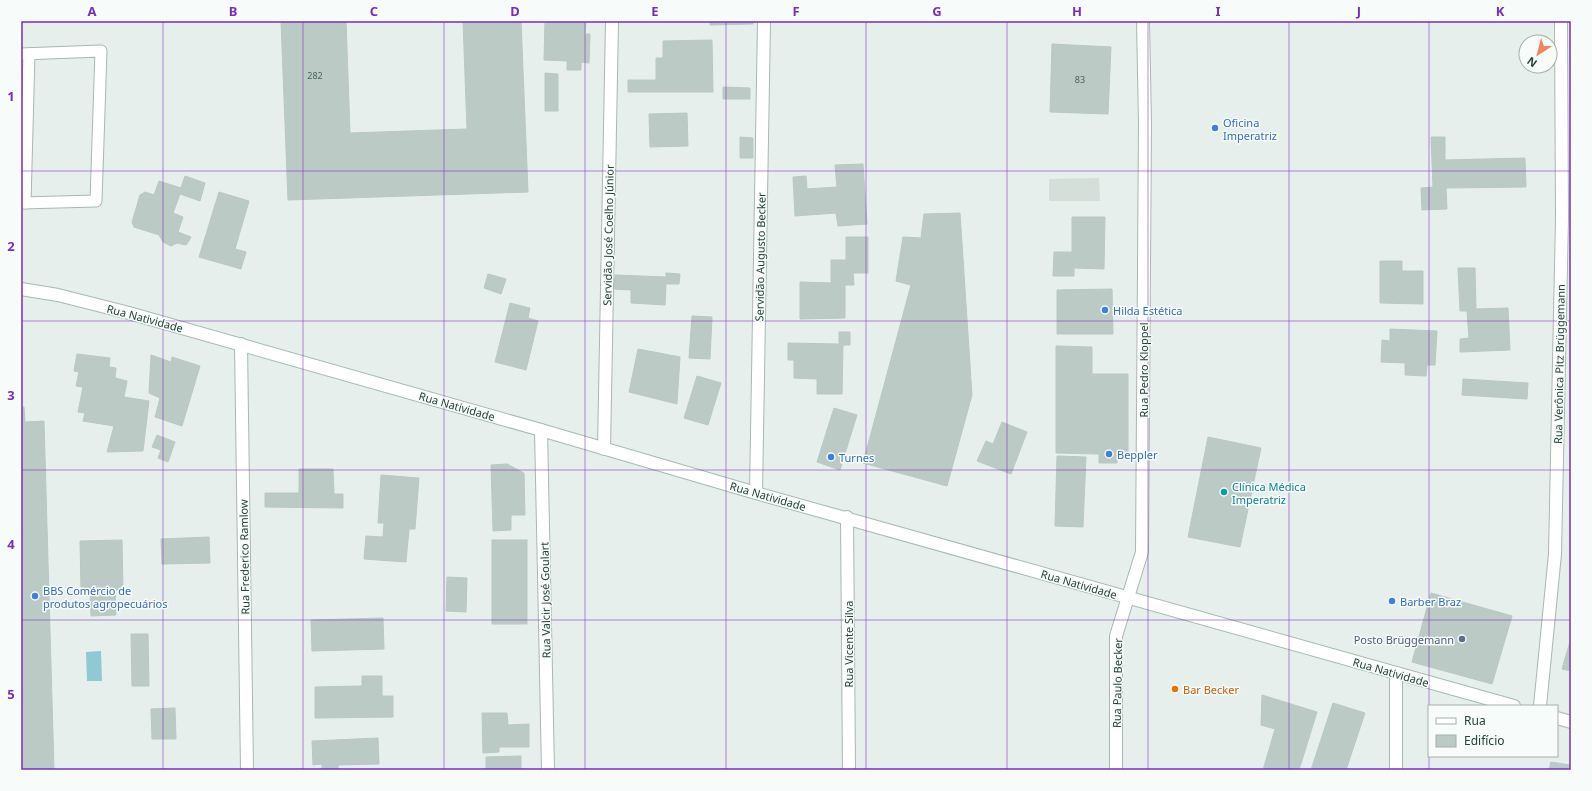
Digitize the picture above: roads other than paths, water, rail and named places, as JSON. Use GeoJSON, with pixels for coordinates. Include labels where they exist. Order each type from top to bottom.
{"type":"FeatureCollection","features":[{"type":"Feature","properties":{"kind":"street","name":"Servidão José Coelho Júnior"},"geometry":{"type":"LineString","coordinates":[[604,449],[612,21]]}},
{"type":"Feature","properties":{"kind":"street","name":"Servidão Augusto Becker"},"geometry":{"type":"LineString","coordinates":[[756,493],[764,21]]}},
{"type":"Feature","properties":{"kind":"street","name":"Rua Pedro Kloppel"},"geometry":{"type":"LineString","coordinates":[[1128,598],[1142,552],[1145,124],[1143,21]]}},
{"type":"Feature","properties":{"kind":"street","name":"Rua Verônica Pitz Brüggemann"},"geometry":{"type":"LineString","coordinates":[[1540,705],[1555,554],[1562,218],[1562,21]]}},
{"type":"Feature","properties":{"kind":"street","name":"Rua Natividade"},"geometry":{"type":"LineString","coordinates":[[21,289],[58,295],[129,312],[756,493],[1510,705]]}},
{"type":"Feature","properties":{"kind":"street","name":"Rua Frederico Ramlow"},"geometry":{"type":"LineString","coordinates":[[241,344],[247,770]]}},
{"type":"Feature","properties":{"kind":"street","name":"Rua Valcir José Goulart"},"geometry":{"type":"LineString","coordinates":[[541,430],[548,770]]}},
{"type":"Feature","properties":{"kind":"street","name":"Rua Vicente Silva"},"geometry":{"type":"LineString","coordinates":[[846,518],[849,770]]}},
{"type":"Feature","properties":{"kind":"street","name":"Rua Paulo Becker"},"geometry":{"type":"LineString","coordinates":[[1116,770],[1116,636],[1128,598]]}},
{"type":"Feature","properties":{"kind":"street"},"geometry":{"type":"LineString","coordinates":[[1396,673],[1396,770]]}},
{"type":"Feature","properties":{"kind":"street"},"geometry":{"type":"LineString","coordinates":[[1558,718],[1571,722]]}},
{"type":"Feature","properties":{"kind":"lane"},"geometry":{"type":"LineString","coordinates":[[101,51],[96,201],[23,203],[25,54],[101,51]]}},
{"type":"Feature","properties":{"kind":"water"},"geometry":{"type":"Polygon","coordinates":[[[101,651],[102,681],[87,681],[86,652],[101,651]]]}},
{"type":"Feature","properties":{"kind":"place","name":"Oficina Imperatriz"},"geometry":{"type":"Point","coordinates":[1215,128]}},
{"type":"Feature","properties":{"kind":"place","name":"Hilda Estética"},"geometry":{"type":"Point","coordinates":[1105,310]}},
{"type":"Feature","properties":{"kind":"place","name":"Beppler"},"geometry":{"type":"Point","coordinates":[1109,454]}},
{"type":"Feature","properties":{"kind":"place","name":"Turnes"},"geometry":{"type":"Point","coordinates":[831,457]}},
{"type":"Feature","properties":{"kind":"place","name":"Clínica Médica Imperatriz"},"geometry":{"type":"Point","coordinates":[1224,492]}},
{"type":"Feature","properties":{"kind":"place","name":"BBS Comércio de produtos agropecuários"},"geometry":{"type":"Point","coordinates":[35,596]}},
{"type":"Feature","properties":{"kind":"place","name":"Barber Braz"},"geometry":{"type":"Point","coordinates":[1392,601]}},
{"type":"Feature","properties":{"kind":"place","name":"Posto Brüggemann"},"geometry":{"type":"Point","coordinates":[1462,639]}},
{"type":"Feature","properties":{"kind":"place","name":"Bar Becker"},"geometry":{"type":"Point","coordinates":[1175,689]}}]}
